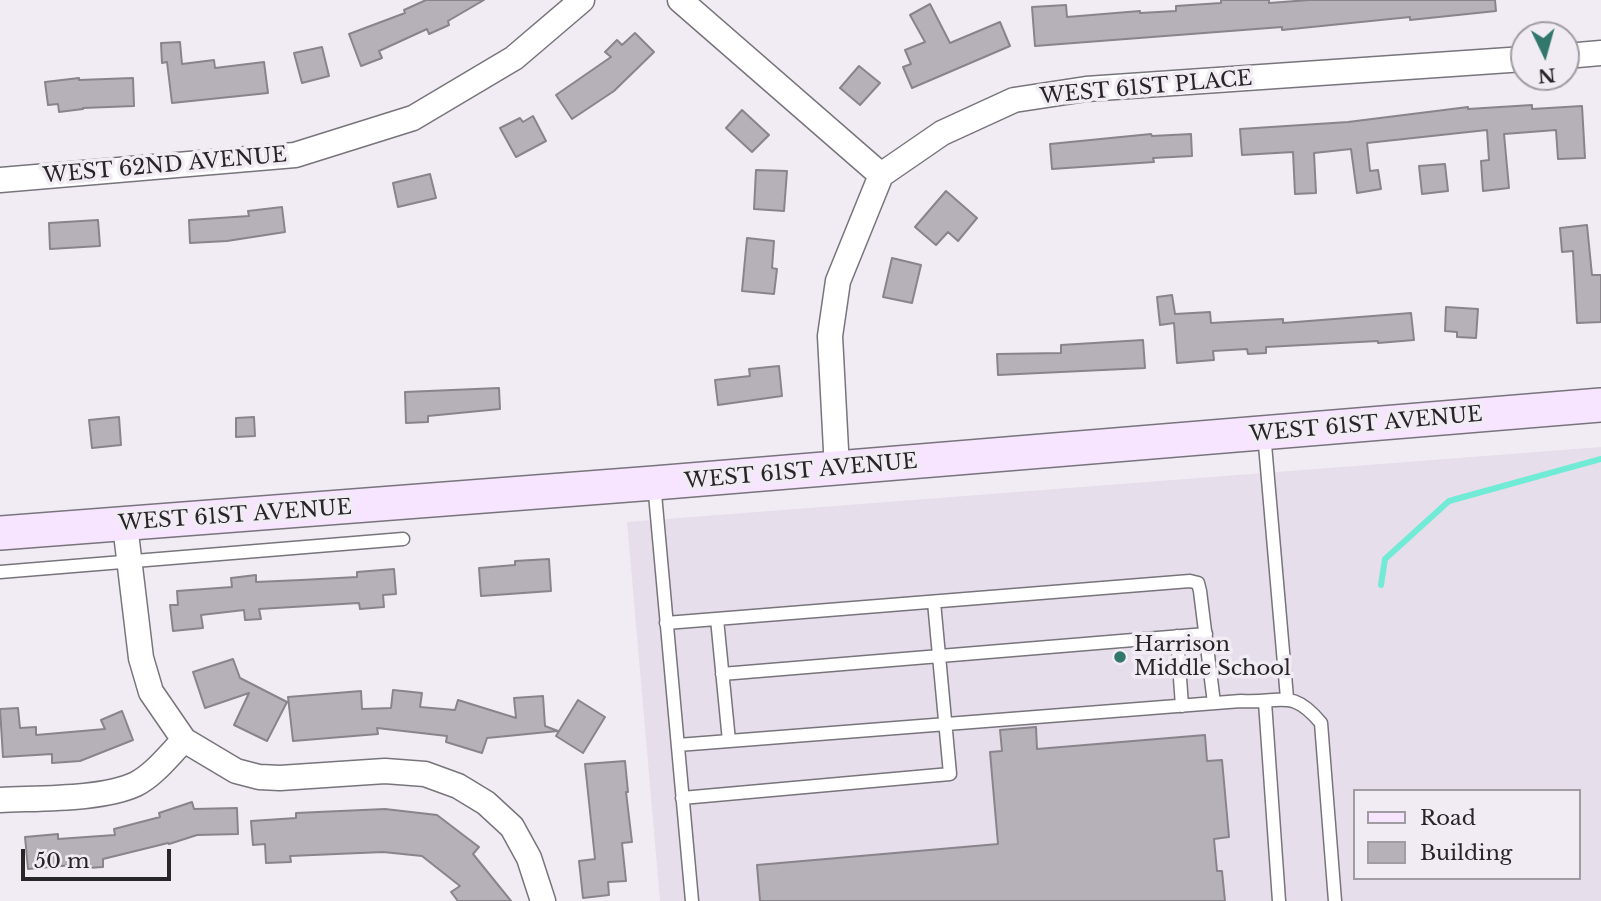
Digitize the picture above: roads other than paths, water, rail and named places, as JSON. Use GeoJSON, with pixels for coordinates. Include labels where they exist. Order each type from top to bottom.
{"type":"FeatureCollection","features":[{"type":"Feature","properties":{"kind":"main road","name":"WEST 61ST AVENUE"},"geometry":{"type":"LineString","coordinates":[[0,533],[654,484],[1601,405]]}},
{"type":"Feature","properties":{"kind":"street","name":"WEST 62ND AVENUE"},"geometry":{"type":"LineString","coordinates":[[0,180],[295,155],[413,118],[514,58],[582,0]]}},
{"type":"Feature","properties":{"kind":"street"},"geometry":{"type":"LineString","coordinates":[[680,0],[881,175],[838,281],[830,336],[837,469]]}},
{"type":"Feature","properties":{"kind":"street"},"geometry":{"type":"LineString","coordinates":[[1580,55],[1601,54]]}},
{"type":"Feature","properties":{"kind":"street","name":"WEST 61ST PLACE"},"geometry":{"type":"LineString","coordinates":[[881,175],[942,133],[1014,100],[1086,89],[1510,60]]}},
{"type":"Feature","properties":{"kind":"street"},"geometry":{"type":"LineString","coordinates":[[125,525],[141,657],[151,692],[184,740],[236,771],[259,777],[385,771],[425,774],[458,786],[486,803],[512,827],[529,858],[543,901]]}},
{"type":"Feature","properties":{"kind":"street"},"geometry":{"type":"LineString","coordinates":[[0,800],[90,794],[135,784],[153,772],[184,740]]}},
{"type":"Feature","properties":{"kind":"lane"},"geometry":{"type":"LineString","coordinates":[[1264,433],[1287,698]]}},
{"type":"Feature","properties":{"kind":"lane"},"geometry":{"type":"LineString","coordinates":[[654,484],[692,901]]}},
{"type":"Feature","properties":{"kind":"lane"},"geometry":{"type":"LineString","coordinates":[[0,572],[403,539]]}},
{"type":"Feature","properties":{"kind":"lane"},"geometry":{"type":"LineString","coordinates":[[667,623],[1190,581],[1198,583],[1214,703]]}},
{"type":"Feature","properties":{"kind":"lane"},"geometry":{"type":"LineString","coordinates":[[682,798],[950,774],[934,601]]}},
{"type":"Feature","properties":{"kind":"lane"},"geometry":{"type":"LineString","coordinates":[[717,619],[729,741]]}},
{"type":"Feature","properties":{"kind":"lane"},"geometry":{"type":"LineString","coordinates":[[722,674],[1206,634]]}},
{"type":"Feature","properties":{"kind":"lane"},"geometry":{"type":"LineString","coordinates":[[1177,636],[1182,706]]}},
{"type":"Feature","properties":{"kind":"lane"},"geometry":{"type":"LineString","coordinates":[[678,746],[1214,703],[1265,702],[1287,698],[1308,708],[1321,723],[1335,901]]}},
{"type":"Feature","properties":{"kind":"lane"},"geometry":{"type":"LineString","coordinates":[[1265,702],[1279,901]]}},
{"type":"Feature","properties":{"kind":"waterway"},"geometry":{"type":"LineString","coordinates":[[1381,585],[1385,559],[1449,501],[1601,459]]}},
{"type":"Feature","properties":{"kind":"place","name":"Harrison Middle School"},"geometry":{"type":"Point","coordinates":[1120,657]}}]}
